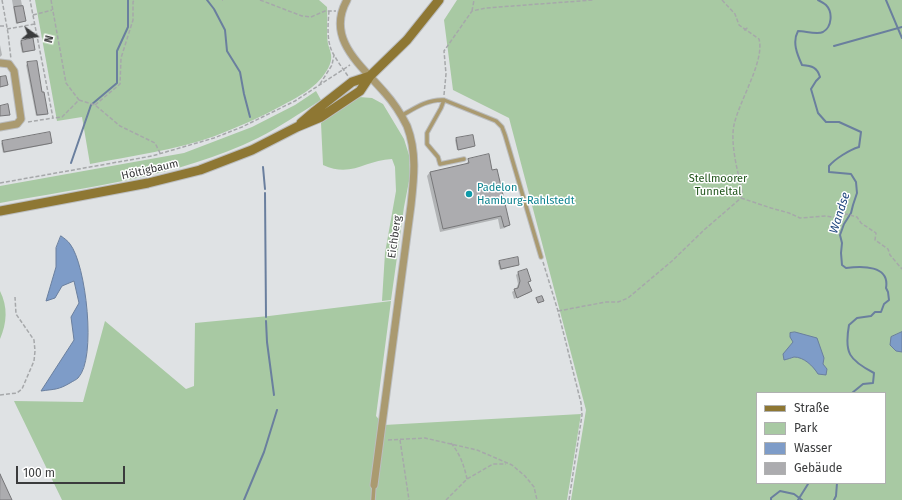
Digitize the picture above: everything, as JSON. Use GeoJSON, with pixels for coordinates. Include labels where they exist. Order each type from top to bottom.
{"type":"FeatureCollection","features":[{"type":"Feature","properties":{"kind":"main road","name":"Höltigbaum"},"geometry":{"type":"LineString","coordinates":[[0,211],[122,189],[200,170],[252,150],[297,127],[321,117],[360,91],[370,76],[406,40],[439,0]]}},
{"type":"Feature","properties":{"kind":"main road","name":"Höltigbaum"},"geometry":{"type":"LineString","coordinates":[[297,127],[352,82],[370,76]]}},
{"type":"Feature","properties":{"kind":"street","name":"Eichberg"},"geometry":{"type":"LineString","coordinates":[[347,0],[342,12],[340,23],[341,34],[349,52],[392,101],[401,116],[412,144],[414,164],[414,179],[374,485]]}},
{"type":"Feature","properties":{"kind":"street"},"geometry":{"type":"LineString","coordinates":[[0,63],[10,64],[14,71],[21,118],[20,122],[0,128]]}},
{"type":"Feature","properties":{"kind":"lane"},"geometry":{"type":"LineString","coordinates":[[401,116],[418,106],[434,100],[444,100],[496,121],[502,127],[542,257]]}},
{"type":"Feature","properties":{"kind":"lane"},"geometry":{"type":"LineString","coordinates":[[444,100],[426,133],[427,144],[438,157],[440,164],[464,159]]}},
{"type":"Feature","properties":{"kind":"lane","name":"Eichberg"},"geometry":{"type":"LineString","coordinates":[[372,500],[374,485]]}},
{"type":"Feature","properties":{"kind":"path"},"geometry":{"type":"LineString","coordinates":[[2,0],[11,56],[10,64]]}},
{"type":"Feature","properties":{"kind":"path"},"geometry":{"type":"LineString","coordinates":[[30,0],[53,118]]}},
{"type":"Feature","properties":{"kind":"path"},"geometry":{"type":"LineString","coordinates":[[51,0],[66,83],[79,100],[95,105],[120,126],[155,143],[160,153]]}},
{"type":"Feature","properties":{"kind":"path"},"geometry":{"type":"LineString","coordinates":[[95,105],[120,84],[121,58],[133,20],[132,2],[134,0]]}},
{"type":"Feature","properties":{"kind":"path"},"geometry":{"type":"LineString","coordinates":[[260,0],[302,16],[311,17],[329,11],[328,24],[330,42],[334,55],[352,82]]}},
{"type":"Feature","properties":{"kind":"path"},"geometry":{"type":"LineString","coordinates":[[444,100],[446,74],[444,51],[472,11],[474,0]]}},
{"type":"Feature","properties":{"kind":"path"},"geometry":{"type":"LineString","coordinates":[[472,11],[486,8],[593,0]]}},
{"type":"Feature","properties":{"kind":"path"},"geometry":{"type":"LineString","coordinates":[[558,311],[606,302],[618,302],[628,298],[672,261],[704,230],[741,198],[742,192],[732,138],[737,113],[753,72],[760,45],[759,39],[739,26],[735,14],[722,0]]}},
{"type":"Feature","properties":{"kind":"path"},"geometry":{"type":"LineString","coordinates":[[33,15],[52,10]]}},
{"type":"Feature","properties":{"kind":"path"},"geometry":{"type":"LineString","coordinates":[[0,26],[7,28],[35,24]]}},
{"type":"Feature","properties":{"kind":"path"},"geometry":{"type":"LineString","coordinates":[[744,30],[748,27]]}},
{"type":"Feature","properties":{"kind":"path"},"geometry":{"type":"LineString","coordinates":[[319,85],[332,65],[334,55]]}},
{"type":"Feature","properties":{"kind":"path"},"geometry":{"type":"LineString","coordinates":[[0,183],[160,153],[214,138],[242,127],[295,101],[343,69],[357,62]]}},
{"type":"Feature","properties":{"kind":"path"},"geometry":{"type":"LineString","coordinates":[[20,122],[30,122],[62,116],[79,100]]}},
{"type":"Feature","properties":{"kind":"path"},"geometry":{"type":"LineString","coordinates":[[741,198],[789,212],[800,218],[826,216],[842,218],[846,214],[857,217],[861,223],[876,234],[875,240],[888,249],[890,255],[902,269]]}},
{"type":"Feature","properties":{"kind":"path"},"geometry":{"type":"LineString","coordinates":[[542,257],[558,311],[581,403],[582,414],[569,500]]}},
{"type":"Feature","properties":{"kind":"path"},"geometry":{"type":"LineString","coordinates":[[0,395],[17,393],[22,390],[34,362],[34,340],[16,314],[15,297]]}},
{"type":"Feature","properties":{"kind":"path"},"geometry":{"type":"LineString","coordinates":[[385,440],[425,438],[477,450],[512,465],[525,476],[534,487],[537,500]]}},
{"type":"Feature","properties":{"kind":"path"},"geometry":{"type":"LineString","coordinates":[[400,440],[408,500]]}},
{"type":"Feature","properties":{"kind":"path"},"geometry":{"type":"LineString","coordinates":[[451,443],[458,452],[467,479]]}},
{"type":"Feature","properties":{"kind":"path"},"geometry":{"type":"LineString","coordinates":[[446,500],[467,479],[493,464],[508,464]]}},
{"type":"Feature","properties":{"kind":"green space"},"geometry":{"type":"Polygon","coordinates":[[[35,0],[319,0],[327,7],[327,39],[331,54],[331,61],[322,77],[311,88],[258,118],[200,141],[90,164],[82,117],[57,121],[35,0]]]}},
{"type":"Feature","properties":{"kind":"green space","name":"Stellmoorer Tunneltal"},"geometry":{"type":"Polygon","coordinates":[[[457,0],[902,0],[902,500],[571,500],[586,410],[509,118],[453,90],[444,20],[457,0]]]}},
{"type":"Feature","properties":{"kind":"green space"},"geometry":{"type":"Polygon","coordinates":[[[316,91],[321,100],[266,134],[228,151],[196,162],[132,179],[0,203],[0,186],[184,153],[252,127],[295,105],[316,91]]]}},
{"type":"Feature","properties":{"kind":"green space"},"geometry":{"type":"Polygon","coordinates":[[[359,97],[372,98],[383,104],[404,139],[409,155],[410,176],[404,207],[391,300],[382,301],[385,253],[396,191],[395,167],[392,159],[342,170],[333,169],[323,165],[321,123],[359,97]]]}},
{"type":"Feature","properties":{"kind":"green space"},"geometry":{"type":"Polygon","coordinates":[[[0,291],[3,297],[6,315],[0,339],[0,291]]]}},
{"type":"Feature","properties":{"kind":"green space"},"geometry":{"type":"Polygon","coordinates":[[[391,301],[376,416],[384,425],[581,414],[567,500],[62,500],[14,401],[83,402],[105,321],[186,389],[194,386],[195,323],[269,316],[391,301]]]}},
{"type":"Feature","properties":{"kind":"water"},"geometry":{"type":"Polygon","coordinates":[[[61,236],[70,244],[76,255],[81,271],[87,311],[87,352],[84,368],[77,379],[59,388],[41,391],[74,340],[71,317],[79,303],[74,281],[62,286],[55,298],[46,301],[56,267],[56,248],[61,236]]]}},
{"type":"Feature","properties":{"kind":"water"},"geometry":{"type":"Polygon","coordinates":[[[795,332],[817,338],[824,358],[823,364],[827,369],[826,375],[818,374],[811,365],[798,357],[784,360],[783,354],[793,342],[790,337],[790,333],[795,332]]]}},
{"type":"Feature","properties":{"kind":"water"},"geometry":{"type":"Polygon","coordinates":[[[902,332],[902,352],[896,351],[890,345],[891,337],[902,332]]]}},
{"type":"Feature","properties":{"kind":"building"},"geometry":{"type":"Polygon","coordinates":[[[23,6],[26,21],[17,23],[14,7],[23,6]]]}},
{"type":"Feature","properties":{"kind":"building"},"geometry":{"type":"Polygon","coordinates":[[[33,38],[35,50],[23,52],[21,41],[33,38]]]}},
{"type":"Feature","properties":{"kind":"building"},"geometry":{"type":"Polygon","coordinates":[[[37,61],[42,92],[44,92],[48,114],[37,115],[27,62],[37,61]]]}},
{"type":"Feature","properties":{"kind":"building"},"geometry":{"type":"Polygon","coordinates":[[[6,76],[8,85],[0,87],[0,77],[6,76]]]}},
{"type":"Feature","properties":{"kind":"building"},"geometry":{"type":"Polygon","coordinates":[[[8,104],[10,115],[0,116],[0,106],[8,104]]]}},
{"type":"Feature","properties":{"kind":"building"},"geometry":{"type":"Polygon","coordinates":[[[50,132],[52,143],[4,152],[2,141],[50,132]]]}},
{"type":"Feature","properties":{"kind":"building"},"geometry":{"type":"Polygon","coordinates":[[[473,135],[475,146],[458,150],[456,138],[473,135]]]}},
{"type":"Feature","properties":{"kind":"building","name":"Padelon Hamburg-Rahlstedt"},"geometry":{"type":"Polygon","coordinates":[[[489,154],[492,170],[497,169],[510,225],[504,227],[501,216],[443,229],[430,172],[469,163],[468,159],[489,154]]]}},
{"type":"Feature","properties":{"kind":"building"},"geometry":{"type":"Polygon","coordinates":[[[518,257],[519,265],[501,269],[499,261],[518,257]]]}},
{"type":"Feature","properties":{"kind":"building"},"geometry":{"type":"Polygon","coordinates":[[[527,269],[531,281],[528,282],[532,291],[517,298],[514,289],[518,288],[520,281],[518,272],[527,269]]]}},
{"type":"Feature","properties":{"kind":"building"},"geometry":{"type":"Polygon","coordinates":[[[542,296],[544,301],[538,303],[536,298],[542,296]]]}},
{"type":"Feature","properties":{"kind":"building"},"geometry":{"type":"Polygon","coordinates":[[[0,474],[12,500],[0,500],[0,474]]]}},
{"type":"Feature","properties":{"kind":"waterway"},"geometry":{"type":"LineString","coordinates":[[71,163],[91,105],[117,83],[117,51],[128,27],[128,0]]}},
{"type":"Feature","properties":{"kind":"waterway"},"geometry":{"type":"LineString","coordinates":[[207,0],[214,9],[225,30],[227,51],[240,72],[250,117]]}},
{"type":"Feature","properties":{"kind":"waterway","name":"Wandse"},"geometry":{"type":"LineString","coordinates":[[818,0],[825,4],[830,11],[830,23],[826,30],[820,33],[798,31],[795,39],[797,52],[802,65],[814,68],[820,77],[811,89],[818,113],[826,122],[839,122],[861,132],[859,147],[842,155],[829,166],[829,172],[851,174],[856,182],[857,193],[851,213],[844,224],[840,235],[842,243],[842,265],[846,268],[867,267],[879,271],[884,275],[886,280],[889,300],[884,304],[881,312],[875,312],[871,316],[857,318],[849,325],[847,342],[850,355],[859,364],[874,373],[873,383],[863,384],[853,392]]}},
{"type":"Feature","properties":{"kind":"waterway"},"geometry":{"type":"LineString","coordinates":[[886,0],[902,38]]}},
{"type":"Feature","properties":{"kind":"waterway"},"geometry":{"type":"LineString","coordinates":[[834,46],[902,27]]}},
{"type":"Feature","properties":{"kind":"waterway"},"geometry":{"type":"LineString","coordinates":[[263,167],[265,189]]}},
{"type":"Feature","properties":{"kind":"waterway"},"geometry":{"type":"LineString","coordinates":[[265,193],[266,317]]}},
{"type":"Feature","properties":{"kind":"waterway"},"geometry":{"type":"LineString","coordinates":[[266,321],[267,342],[274,395]]}},
{"type":"Feature","properties":{"kind":"waterway"},"geometry":{"type":"LineString","coordinates":[[244,500],[264,452],[277,410]]}},
{"type":"Feature","properties":{"kind":"waterway"},"geometry":{"type":"LineString","coordinates":[[798,500],[808,484]]}},
{"type":"Feature","properties":{"kind":"waterway","name":"Wandse"},"geometry":{"type":"LineString","coordinates":[[834,500],[836,496],[837,484]]}},
{"type":"Feature","properties":{"kind":"waterway","name":"Wandse"},"geometry":{"type":"LineString","coordinates":[[771,500],[771,498],[780,491],[794,494],[802,500]]}},
{"type":"Feature","properties":{"kind":"place","name":"Padelon Hamburg-Rahlstedt"},"geometry":{"type":"Point","coordinates":[469,194]}}]}
